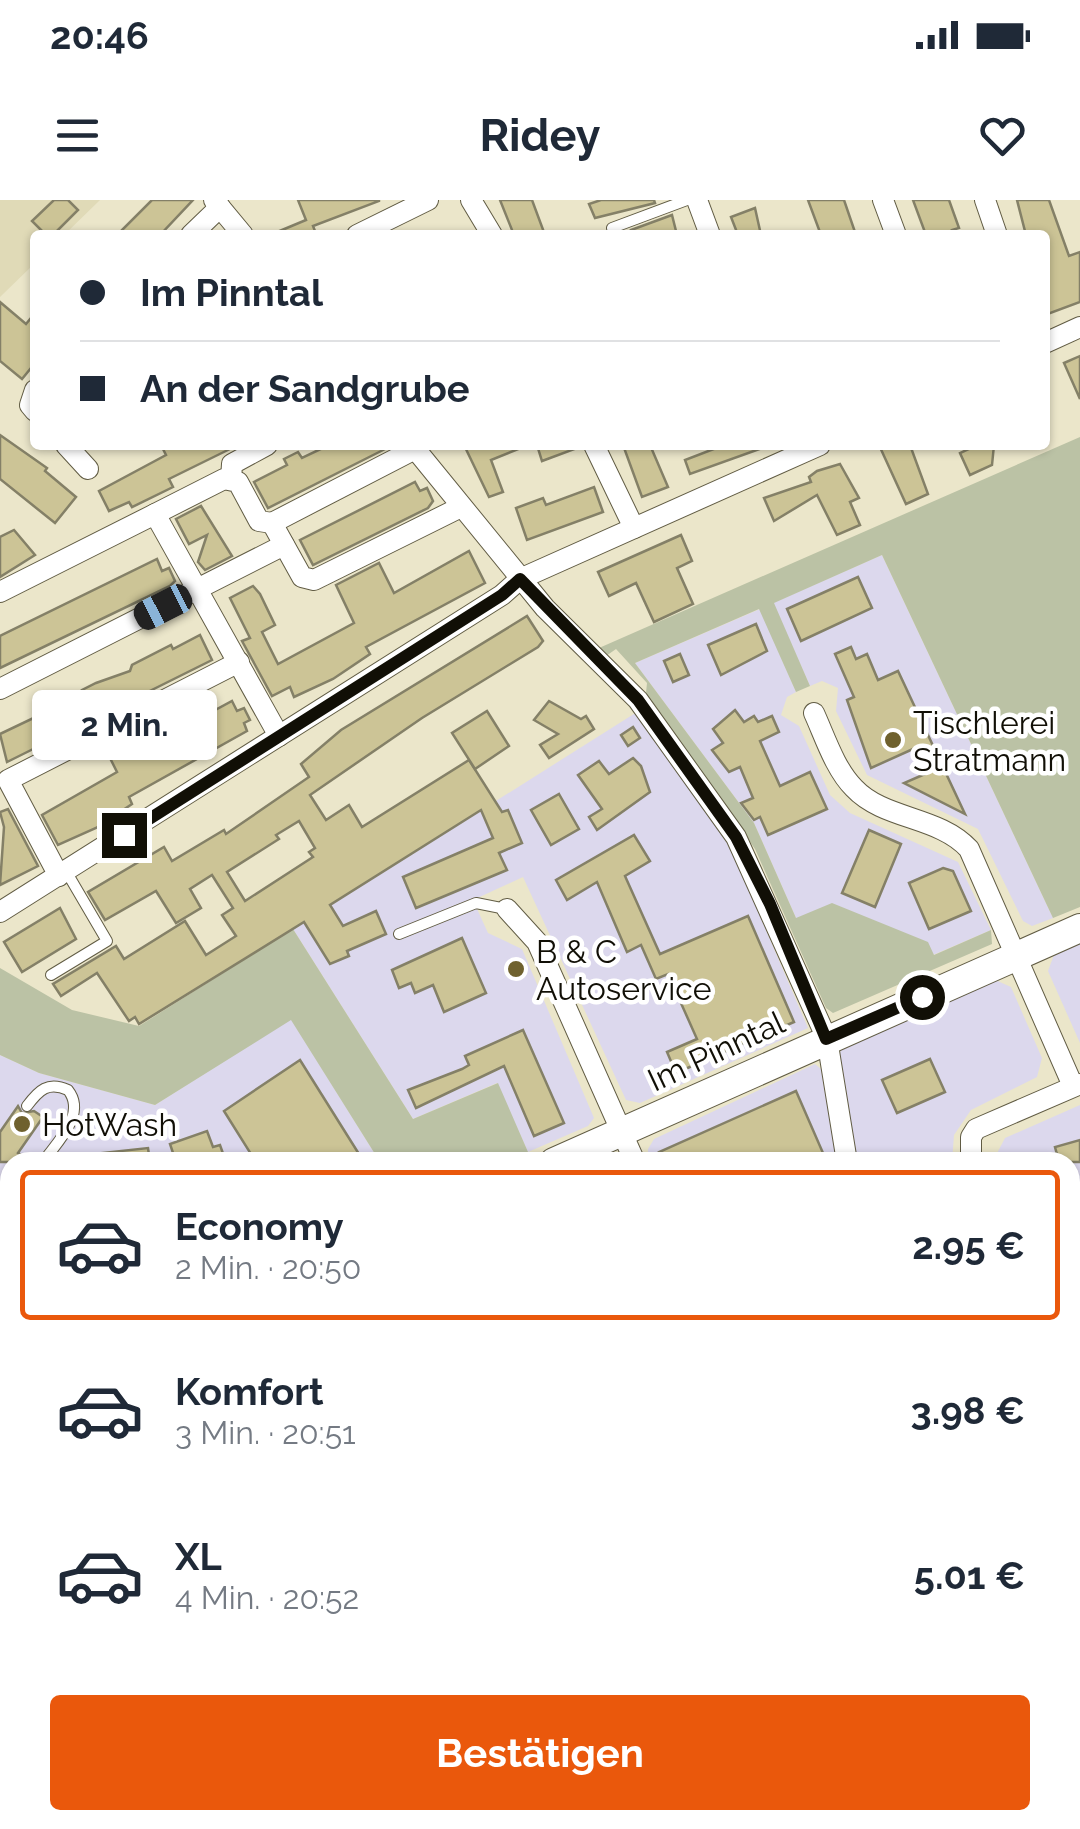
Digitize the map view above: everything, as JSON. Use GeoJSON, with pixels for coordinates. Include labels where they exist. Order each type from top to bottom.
{"type":"FeatureCollection","features":[{"type":"Feature","properties":{"kind":"main road","name":"Im Pinntal"},"geometry":{"type":"LineString","coordinates":[[577,1152],[1080,928]]}},
{"type":"Feature","properties":{"kind":"street"},"geometry":{"type":"LineString","coordinates":[[367,230],[428,200]]}},
{"type":"Feature","properties":{"kind":"street"},"geometry":{"type":"LineString","coordinates":[[472,200],[489,230]]}},
{"type":"Feature","properties":{"kind":"street"},"geometry":{"type":"LineString","coordinates":[[697,200],[708,230]]}},
{"type":"Feature","properties":{"kind":"street"},"geometry":{"type":"LineString","coordinates":[[883,200],[894,230]]}},
{"type":"Feature","properties":{"kind":"street"},"geometry":{"type":"LineString","coordinates":[[985,200],[996,230]]}},
{"type":"Feature","properties":{"kind":"street"},"geometry":{"type":"LineString","coordinates":[[194,230],[217,204],[239,230]]}},
{"type":"Feature","properties":{"kind":"street"},"geometry":{"type":"LineString","coordinates":[[1050,340],[1080,326]]}},
{"type":"Feature","properties":{"kind":"street"},"geometry":{"type":"LineString","coordinates":[[71,450],[88,468]]}},
{"type":"Feature","properties":{"kind":"street"},"geometry":{"type":"LineString","coordinates":[[230,480],[232,464],[258,450]]}},
{"type":"Feature","properties":{"kind":"street"},"geometry":{"type":"LineString","coordinates":[[0,592],[224,478],[238,482],[259,521],[272,523],[408,450]]}},
{"type":"Feature","properties":{"kind":"street"},"geometry":{"type":"LineString","coordinates":[[416,450],[520,579],[638,700],[736,837],[770,904],[826,1039],[845,1152]]}},
{"type":"Feature","properties":{"kind":"street"},"geometry":{"type":"LineString","coordinates":[[596,450],[634,528]]}},
{"type":"Feature","properties":{"kind":"street"},"geometry":{"type":"LineString","coordinates":[[0,912],[520,579],[792,451]]}},
{"type":"Feature","properties":{"kind":"street"},"geometry":{"type":"LineString","coordinates":[[272,523],[302,577],[314,580],[462,507]]}},
{"type":"Feature","properties":{"kind":"street"},"geometry":{"type":"LineString","coordinates":[[155,514],[196,591],[208,601],[279,736]]}},
{"type":"Feature","properties":{"kind":"street"},"geometry":{"type":"LineString","coordinates":[[0,689],[284,545]]}},
{"type":"Feature","properties":{"kind":"street"},"geometry":{"type":"LineString","coordinates":[[62,874],[3,783],[239,662]]}},
{"type":"Feature","properties":{"kind":"street"},"geometry":{"type":"LineString","coordinates":[[814,713],[842,773],[857,792],[952,834],[970,849],[1077,1085],[976,1130],[970,1137],[970,1152]]}},
{"type":"Feature","properties":{"kind":"street"},"geometry":{"type":"LineString","coordinates":[[508,910],[537,942],[631,1152]]}},
{"type":"Feature","properties":{"kind":"lane"},"geometry":{"type":"LineString","coordinates":[[612,228],[687,200]]}},
{"type":"Feature","properties":{"kind":"lane"},"geometry":{"type":"LineString","coordinates":[[51,975],[107,941],[62,874]]}},
{"type":"Feature","properties":{"kind":"lane"},"geometry":{"type":"LineString","coordinates":[[399,934],[476,902],[508,910]]}},
{"type":"Feature","properties":{"kind":"lane"},"geometry":{"type":"LineString","coordinates":[[27,1106],[40,1090],[52,1085],[68,1090],[76,1100],[74,1117],[50,1152]]}},
{"type":"Feature","properties":{"kind":"shaded area"},"geometry":{"type":"Polygon","coordinates":[[[0,200],[100,200],[69,230],[30,230],[30,268],[0,297],[0,200]]]}},
{"type":"Feature","properties":{"kind":"shaded area"},"geometry":{"type":"Polygon","coordinates":[[[882,555],[1053,918],[1032,926],[1023,921],[978,829],[867,775],[836,711],[838,688],[822,681],[810,686],[773,603],[882,555]]]}},
{"type":"Feature","properties":{"kind":"shaded area"},"geometry":{"type":"Polygon","coordinates":[[[760,609],[796,692],[787,697],[781,715],[799,726],[830,795],[850,813],[958,862],[991,930],[933,955],[796,918],[754,823],[635,663],[760,609]]]}},
{"type":"Feature","properties":{"kind":"shaded area"},"geometry":{"type":"Polygon","coordinates":[[[637,712],[727,839],[808,1028],[640,1103],[626,1100],[523,877],[473,900],[488,933],[522,949],[594,1118],[588,1126],[528,1152],[497,1083],[413,1119],[293,929],[637,712]]]}},
{"type":"Feature","properties":{"kind":"shaded area"},"geometry":{"type":"Polygon","coordinates":[[[1080,942],[1080,1043],[1048,971],[1055,952],[1080,942]]]}},
{"type":"Feature","properties":{"kind":"shaded area"},"geometry":{"type":"Polygon","coordinates":[[[993,979],[1011,987],[1042,1058],[1037,1077],[971,1110],[954,1135],[953,1152],[855,1152],[838,1060],[842,1046],[993,979]]]}},
{"type":"Feature","properties":{"kind":"shaded area"},"geometry":{"type":"Polygon","coordinates":[[[291,1019],[374,1152],[0,1152],[0,1055],[39,1073],[155,1105],[291,1019]]]}},
{"type":"Feature","properties":{"kind":"shaded area"},"geometry":{"type":"Polygon","coordinates":[[[815,1064],[821,1069],[835,1152],[648,1152],[654,1139],[815,1064]]]}},
{"type":"Feature","properties":{"kind":"shaded area"},"geometry":{"type":"Polygon","coordinates":[[[1080,1105],[1080,1152],[998,1152],[1005,1138],[1080,1105]]]}},
{"type":"Feature","properties":{"kind":"green space"},"geometry":{"type":"Polygon","coordinates":[[[1080,437],[1080,907],[1053,918],[882,555],[774,603],[810,686],[796,692],[759,609],[635,663],[754,823],[796,918],[832,903],[928,942],[934,955],[991,930],[992,944],[833,1013],[826,1008],[755,849],[646,693],[647,683],[616,649],[606,656],[599,648],[1080,437]]]}},
{"type":"Feature","properties":{"kind":"green space"},"geometry":{"type":"Polygon","coordinates":[[[293,929],[413,1119],[498,1083],[528,1152],[374,1152],[291,1020],[155,1105],[39,1073],[0,1055],[0,968],[72,1010],[139,1026],[293,929]]]}},
{"type":"Feature","properties":{"kind":"building"},"geometry":{"type":"Polygon","coordinates":[[[54,200],[68,200],[78,210],[58,230],[41,230],[32,221],[54,200]]]}},
{"type":"Feature","properties":{"kind":"building"},"geometry":{"type":"Polygon","coordinates":[[[152,200],[193,200],[165,230],[122,230],[152,200]]]}},
{"type":"Feature","properties":{"kind":"building"},"geometry":{"type":"Polygon","coordinates":[[[298,200],[379,200],[313,226],[315,230],[282,230],[306,220],[298,200]]]}},
{"type":"Feature","properties":{"kind":"building"},"geometry":{"type":"Polygon","coordinates":[[[500,200],[532,200],[543,230],[512,230],[500,200]]]}},
{"type":"Feature","properties":{"kind":"building"},"geometry":{"type":"Polygon","coordinates":[[[601,200],[655,203],[595,218],[589,204],[601,200]]]}},
{"type":"Feature","properties":{"kind":"building"},"geometry":{"type":"Polygon","coordinates":[[[808,200],[844,200],[854,230],[819,230],[808,200]]]}},
{"type":"Feature","properties":{"kind":"building"},"geometry":{"type":"Polygon","coordinates":[[[913,200],[949,200],[959,228],[924,230],[913,200]]]}},
{"type":"Feature","properties":{"kind":"building"},"geometry":{"type":"Polygon","coordinates":[[[1017,200],[1049,200],[1069,256],[1080,252],[1080,302],[1050,313],[1050,230],[1025,230],[1017,200]]]}},
{"type":"Feature","properties":{"kind":"building"},"geometry":{"type":"Polygon","coordinates":[[[755,208],[760,230],[736,230],[731,217],[755,208]]]}},
{"type":"Feature","properties":{"kind":"building"},"geometry":{"type":"Polygon","coordinates":[[[672,215],[676,230],[631,230],[672,215]]]}},
{"type":"Feature","properties":{"kind":"building"},"geometry":{"type":"Polygon","coordinates":[[[0,302],[26,324],[30,319],[30,369],[22,379],[0,361],[0,302]]]}},
{"type":"Feature","properties":{"kind":"building"},"geometry":{"type":"Polygon","coordinates":[[[1080,356],[1080,399],[1064,363],[1080,356]]]}},
{"type":"Feature","properties":{"kind":"building"},"geometry":{"type":"Polygon","coordinates":[[[0,435],[47,468],[45,471],[76,497],[55,523],[0,479],[0,435]]]}},
{"type":"Feature","properties":{"kind":"building"},"geometry":{"type":"Polygon","coordinates":[[[164,450],[228,450],[169,479],[173,487],[132,507],[129,502],[109,511],[99,491],[166,455],[164,450]]]}},
{"type":"Feature","properties":{"kind":"building"},"geometry":{"type":"Polygon","coordinates":[[[319,450],[383,450],[268,508],[254,482],[287,465],[284,459],[298,452],[302,458],[319,450]]]}},
{"type":"Feature","properties":{"kind":"building"},"geometry":{"type":"Polygon","coordinates":[[[466,450],[516,450],[491,460],[503,492],[489,497],[466,450]]]}},
{"type":"Feature","properties":{"kind":"building"},"geometry":{"type":"Polygon","coordinates":[[[539,450],[572,450],[542,461],[539,450]]]}},
{"type":"Feature","properties":{"kind":"building"},"geometry":{"type":"Polygon","coordinates":[[[625,450],[652,450],[668,487],[642,497],[625,450]]]}},
{"type":"Feature","properties":{"kind":"building"},"geometry":{"type":"Polygon","coordinates":[[[711,450],[757,450],[690,474],[685,460],[711,450]]]}},
{"type":"Feature","properties":{"kind":"building"},"geometry":{"type":"Polygon","coordinates":[[[881,450],[912,450],[928,494],[906,504],[881,450]]]}},
{"type":"Feature","properties":{"kind":"building"},"geometry":{"type":"Polygon","coordinates":[[[994,450],[992,465],[970,475],[960,453],[994,450]]]}},
{"type":"Feature","properties":{"kind":"building"},"geometry":{"type":"Polygon","coordinates":[[[840,464],[859,498],[850,502],[860,525],[837,535],[817,495],[774,521],[764,498],[811,482],[809,477],[817,471],[840,464]]]}},
{"type":"Feature","properties":{"kind":"building"},"geometry":{"type":"Polygon","coordinates":[[[415,482],[420,491],[427,488],[433,501],[428,508],[313,565],[300,540],[415,482]]]}},
{"type":"Feature","properties":{"kind":"building"},"geometry":{"type":"Polygon","coordinates":[[[594,487],[603,512],[527,540],[516,508],[543,498],[546,505],[594,487]]]}},
{"type":"Feature","properties":{"kind":"building"},"geometry":{"type":"Polygon","coordinates":[[[201,506],[232,556],[205,570],[198,562],[207,535],[189,544],[176,519],[201,506]]]}},
{"type":"Feature","properties":{"kind":"building"},"geometry":{"type":"Polygon","coordinates":[[[14,530],[35,555],[0,577],[0,537],[14,530]]]}},
{"type":"Feature","properties":{"kind":"building"},"geometry":{"type":"Polygon","coordinates":[[[681,535],[692,561],[677,568],[693,604],[654,622],[636,583],[609,596],[598,572],[681,535]]]}},
{"type":"Feature","properties":{"kind":"building"},"geometry":{"type":"Polygon","coordinates":[[[469,551],[485,583],[366,647],[370,654],[333,679],[294,697],[290,687],[272,696],[242,641],[250,638],[230,598],[253,586],[260,594],[275,625],[262,632],[278,664],[354,623],[336,585],[379,563],[394,593],[469,551]]]}},
{"type":"Feature","properties":{"kind":"building"},"geometry":{"type":"Polygon","coordinates":[[[157,559],[162,571],[169,568],[175,581],[170,586],[0,668],[0,636],[157,559]]]}},
{"type":"Feature","properties":{"kind":"building"},"geometry":{"type":"Polygon","coordinates":[[[858,577],[872,608],[801,641],[787,609],[858,577]]]}},
{"type":"Feature","properties":{"kind":"building"},"geometry":{"type":"Polygon","coordinates":[[[527,616],[543,641],[310,795],[326,820],[349,805],[362,827],[469,760],[502,812],[508,810],[522,843],[499,853],[507,870],[416,908],[403,877],[493,838],[481,810],[330,905],[343,926],[376,911],[386,934],[347,951],[349,956],[330,964],[304,922],[139,1024],[135,1017],[129,1021],[97,973],[61,996],[53,984],[116,946],[124,959],[185,921],[206,955],[236,936],[222,915],[233,908],[212,875],[190,889],[201,908],[176,923],[156,891],[105,920],[88,892],[164,847],[172,861],[224,830],[226,834],[309,777],[301,764],[341,730],[527,616]],[[299,821],[276,835],[279,839],[227,872],[245,901],[313,857],[309,852],[315,848],[299,821]]]}},
{"type":"Feature","properties":{"kind":"building"},"geometry":{"type":"Polygon","coordinates":[[[756,624],[767,651],[721,675],[708,645],[756,624]]]}},
{"type":"Feature","properties":{"kind":"building"},"geometry":{"type":"Polygon","coordinates":[[[200,635],[212,660],[7,762],[0,734],[84,694],[82,690],[96,683],[130,671],[132,665],[171,645],[173,649],[200,635]]]}},
{"type":"Feature","properties":{"kind":"building"},"geometry":{"type":"Polygon","coordinates":[[[851,647],[856,659],[867,654],[878,680],[898,671],[965,814],[904,783],[925,774],[913,749],[871,768],[847,700],[854,697],[835,654],[851,647]]]}},
{"type":"Feature","properties":{"kind":"building"},"geometry":{"type":"Polygon","coordinates":[[[680,654],[689,675],[673,682],[664,661],[680,654]]]}},
{"type":"Feature","properties":{"kind":"building"},"geometry":{"type":"Polygon","coordinates":[[[232,701],[237,711],[244,708],[250,720],[244,723],[247,731],[129,797],[132,804],[96,828],[58,845],[42,815],[117,772],[104,746],[147,724],[156,742],[232,701]]]}},
{"type":"Feature","properties":{"kind":"building"},"geometry":{"type":"Polygon","coordinates":[[[549,701],[581,719],[586,716],[594,729],[549,758],[540,745],[558,734],[534,720],[549,701]]]}},
{"type":"Feature","properties":{"kind":"building"},"geometry":{"type":"Polygon","coordinates":[[[735,710],[744,722],[754,716],[758,722],[772,716],[779,732],[760,741],[780,786],[810,772],[827,809],[768,835],[760,817],[754,820],[741,803],[753,798],[740,767],[729,772],[712,750],[723,743],[713,729],[735,710]]]}},
{"type":"Feature","properties":{"kind":"building"},"geometry":{"type":"Polygon","coordinates":[[[487,711],[509,746],[475,769],[452,733],[487,711]]]}},
{"type":"Feature","properties":{"kind":"building"},"geometry":{"type":"Polygon","coordinates":[[[633,727],[640,738],[628,746],[621,735],[633,727]]]}},
{"type":"Feature","properties":{"kind":"building"},"geometry":{"type":"Polygon","coordinates":[[[633,758],[641,766],[650,792],[597,830],[589,817],[602,809],[578,775],[599,761],[609,774],[633,758]]]}},
{"type":"Feature","properties":{"kind":"building"},"geometry":{"type":"Polygon","coordinates":[[[559,794],[579,829],[551,845],[531,810],[559,794]]]}},
{"type":"Feature","properties":{"kind":"building"},"geometry":{"type":"Polygon","coordinates":[[[8,809],[38,866],[0,885],[4,827],[0,812],[8,809]]]}},
{"type":"Feature","properties":{"kind":"building"},"geometry":{"type":"Polygon","coordinates":[[[869,830],[901,844],[875,907],[842,893],[869,830]]]}},
{"type":"Feature","properties":{"kind":"building"},"geometry":{"type":"Polygon","coordinates":[[[634,835],[650,861],[625,876],[660,954],[748,916],[794,1022],[676,1073],[667,1052],[697,1039],[668,974],[656,979],[641,945],[627,952],[597,882],[567,900],[556,880],[634,835]]]}},
{"type":"Feature","properties":{"kind":"building"},"geometry":{"type":"Polygon","coordinates":[[[943,868],[953,871],[971,911],[929,929],[909,883],[943,868]]]}},
{"type":"Feature","properties":{"kind":"building"},"geometry":{"type":"Polygon","coordinates":[[[60,908],[76,939],[22,972],[4,942],[60,908]]]}},
{"type":"Feature","properties":{"kind":"building"},"geometry":{"type":"Polygon","coordinates":[[[462,938],[486,993],[444,1012],[433,985],[415,993],[411,983],[399,988],[392,970],[462,938]]]}},
{"type":"Feature","properties":{"kind":"building"},"geometry":{"type":"Polygon","coordinates":[[[523,1030],[564,1123],[534,1136],[504,1066],[416,1108],[408,1090],[462,1069],[469,1065],[465,1056],[523,1030]]]}},
{"type":"Feature","properties":{"kind":"building"},"geometry":{"type":"Polygon","coordinates":[[[930,1059],[945,1092],[897,1113],[882,1080],[930,1059]]]}},
{"type":"Feature","properties":{"kind":"building"},"geometry":{"type":"Polygon","coordinates":[[[300,1060],[358,1152],[250,1152],[224,1111],[300,1060]]]}},
{"type":"Feature","properties":{"kind":"building"},"geometry":{"type":"Polygon","coordinates":[[[796,1091],[823,1152],[659,1152],[796,1091]]]}},
{"type":"Feature","properties":{"kind":"building","name":"HotWash"},"geometry":{"type":"Polygon","coordinates":[[[18,1106],[22,1113],[34,1111],[43,1117],[19,1152],[0,1152],[0,1132],[18,1106]]]}},
{"type":"Feature","properties":{"kind":"building"},"geometry":{"type":"Polygon","coordinates":[[[207,1131],[213,1147],[220,1145],[222,1152],[173,1152],[170,1144],[207,1131]]]}},
{"type":"Feature","properties":{"kind":"building"},"geometry":{"type":"Polygon","coordinates":[[[1080,1140],[1080,1152],[1056,1152],[1055,1147],[1080,1140]]]}},
{"type":"Feature","properties":{"kind":"building"},"geometry":{"type":"Polygon","coordinates":[[[148,1148],[149,1152],[111,1152],[148,1148]]]}},
{"type":"Feature","properties":{"kind":"place","name":"Tischlerei Stratmann"},"geometry":{"type":"Point","coordinates":[893,740]}},
{"type":"Feature","properties":{"kind":"place","name":"B & C Autoservice"},"geometry":{"type":"Point","coordinates":[516,969]}},
{"type":"Feature","properties":{"kind":"place","name":"HotWash"},"geometry":{"type":"Point","coordinates":[22,1124]}},
{"type":"Feature","properties":{"kind":"route"},"geometry":{"type":"LineString","coordinates":[[124,835],[502,595],[520,579],[638,700],[736,837],[770,904],[826,1039],[922,997]]}}]}
